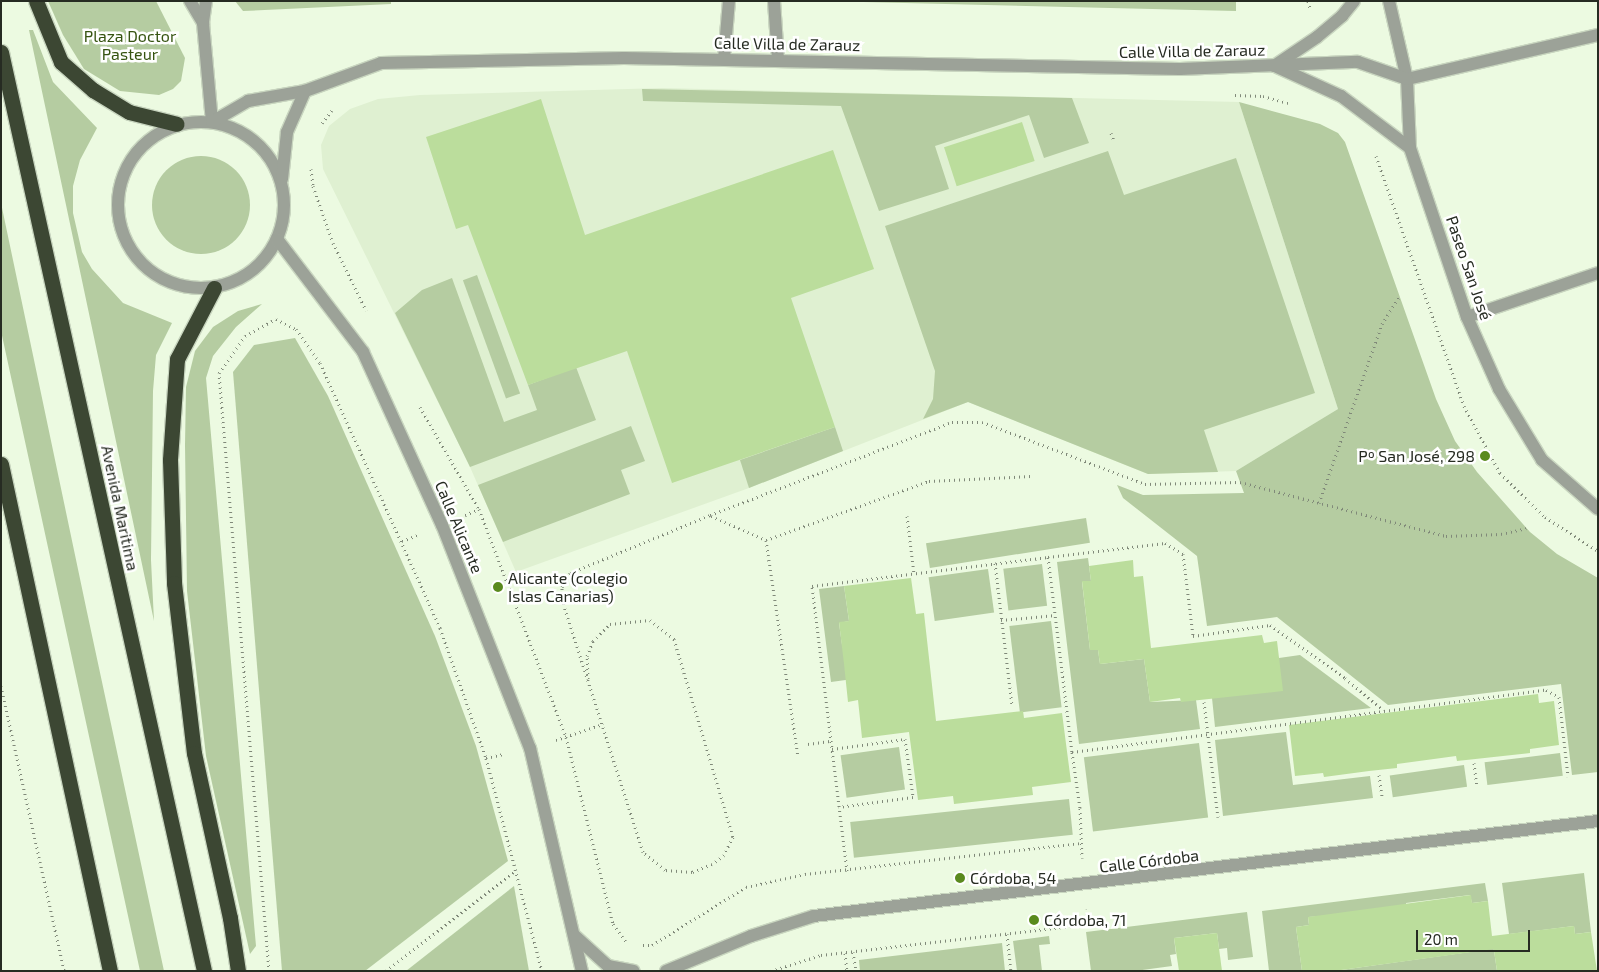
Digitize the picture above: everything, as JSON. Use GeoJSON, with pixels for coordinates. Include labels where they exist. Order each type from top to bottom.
{"type":"FeatureCollection","features":[{"type":"Feature","properties":{"kind":"highway"},"geometry":{"type":"LineString","coordinates":[[36,1],[61,62],[93,90],[130,112],[177,124]]}},
{"type":"Feature","properties":{"kind":"highway","name":"Avenida Maritima"},"geometry":{"type":"LineString","coordinates":[[1,52],[204,971]]}},
{"type":"Feature","properties":{"kind":"highway"},"geometry":{"type":"LineString","coordinates":[[214,288],[177,359],[170,460],[174,583],[194,753],[230,918],[238,971]]}},
{"type":"Feature","properties":{"kind":"highway"},"geometry":{"type":"LineString","coordinates":[[1,464],[110,971]]}},
{"type":"Feature","properties":{"kind":"street"},"geometry":{"type":"LineString","coordinates":[[190,1],[203,23]]}},
{"type":"Feature","properties":{"kind":"street"},"geometry":{"type":"LineString","coordinates":[[206,1],[203,23],[212,122]]}},
{"type":"Feature","properties":{"kind":"street"},"geometry":{"type":"LineString","coordinates":[[724,59],[729,1]]}},
{"type":"Feature","properties":{"kind":"street"},"geometry":{"type":"LineString","coordinates":[[774,1],[778,60]]}},
{"type":"Feature","properties":{"kind":"street","name":"Calle Villa de Zarauz"},"geometry":{"type":"LineString","coordinates":[[1274,66],[1317,38],[1342,16],[1354,1]]}},
{"type":"Feature","properties":{"kind":"street","name":"Paseo San José"},"geometry":{"type":"LineString","coordinates":[[1389,1],[1408,79],[1410,148],[1467,317],[1499,388],[1542,460],[1598,509]]}},
{"type":"Feature","properties":{"kind":"street"},"geometry":{"type":"LineString","coordinates":[[1408,79],[1598,35]]}},
{"type":"Feature","properties":{"kind":"street","name":"Calle Villa de Zarauz"},"geometry":{"type":"LineString","coordinates":[[212,122],[248,101],[305,91],[382,63],[724,59],[1180,69],[1358,62],[1408,79]]}},
{"type":"Feature","properties":{"kind":"street","name":"Calle Villa de Zarauz"},"geometry":{"type":"LineString","coordinates":[[1274,66],[1341,96],[1410,148]]}},
{"type":"Feature","properties":{"kind":"street"},"geometry":{"type":"LineString","coordinates":[[281,182],[287,132],[305,91]]}},
{"type":"Feature","properties":{"kind":"street"},"geometry":{"type":"LineString","coordinates":[[212,122],[235,129],[256,141],[272,160],[281,182],[285,211],[277,239],[262,262],[240,279],[214,288],[177,284],[160,278],[138,261],[123,237],[117,210],[120,182],[132,157],[152,137],[177,124],[212,122]]}},
{"type":"Feature","properties":{"kind":"street","name":"Calle Alicante"},"geometry":{"type":"LineString","coordinates":[[277,239],[363,352],[442,525],[530,748],[582,971]]}},
{"type":"Feature","properties":{"kind":"street"},"geometry":{"type":"LineString","coordinates":[[1467,317],[1598,273]]}},
{"type":"Feature","properties":{"kind":"street","name":"Calle Córdoba"},"geometry":{"type":"LineString","coordinates":[[666,971],[814,916],[1598,821]]}},
{"type":"Feature","properties":{"kind":"street"},"geometry":{"type":"LineString","coordinates":[[575,936],[608,966],[634,971]]}},
{"type":"Feature","properties":{"kind":"street","name":"Calle Córdoba"},"geometry":{"type":"LineString","coordinates":[[693,971],[709,954]]}},
{"type":"Feature","properties":{"kind":"path"},"geometry":{"type":"LineString","coordinates":[[1234,95],[1263,96],[1291,104]]}},
{"type":"Feature","properties":{"kind":"path"},"geometry":{"type":"LineString","coordinates":[[318,128],[334,107]]}},
{"type":"Feature","properties":{"kind":"path"},"geometry":{"type":"LineString","coordinates":[[1111,133],[1114,140]]}},
{"type":"Feature","properties":{"kind":"path"},"geometry":{"type":"LineString","coordinates":[[310,160],[314,186],[334,243],[370,318]]}},
{"type":"Feature","properties":{"kind":"path"},"geometry":{"type":"LineString","coordinates":[[1319,503],[1382,324],[1399,297]]}},
{"type":"Feature","properties":{"kind":"path"},"geometry":{"type":"LineString","coordinates":[[269,971],[220,373],[245,336],[276,319],[296,329],[320,363],[440,628],[486,758],[542,971]]}},
{"type":"Feature","properties":{"kind":"path"},"geometry":{"type":"LineString","coordinates":[[416,401],[479,509],[566,736],[613,924],[628,944],[652,945],[746,887],[805,874],[847,871],[1080,843],[1080,808],[1048,557]]}},
{"type":"Feature","properties":{"kind":"path"},"geometry":{"type":"LineString","coordinates":[[588,679],[587,656],[593,641],[610,624],[650,620],[674,639],[733,837],[724,855],[712,864],[692,872],[665,870],[651,862],[643,852],[562,600],[562,587],[570,573],[710,515],[952,422],[982,422],[1145,484],[1240,482],[1446,536],[1501,534],[1526,528]]}},
{"type":"Feature","properties":{"kind":"path"},"geometry":{"type":"LineString","coordinates":[[710,515],[766,540],[929,481],[1031,476]]}},
{"type":"Feature","properties":{"kind":"path"},"geometry":{"type":"LineString","coordinates":[[907,516],[914,574]]}},
{"type":"Feature","properties":{"kind":"path"},"geometry":{"type":"LineString","coordinates":[[766,540],[798,757]]}},
{"type":"Feature","properties":{"kind":"path"},"geometry":{"type":"LineString","coordinates":[[847,871],[812,586],[1165,543],[1183,554],[1193,636],[1270,624],[1345,678],[1383,711]]}},
{"type":"Feature","properties":{"kind":"path"},"geometry":{"type":"LineString","coordinates":[[995,563],[1012,705]]}},
{"type":"Feature","properties":{"kind":"path"},"geometry":{"type":"LineString","coordinates":[[1001,620],[1056,614]]}},
{"type":"Feature","properties":{"kind":"path"},"geometry":{"type":"LineString","coordinates":[[1,686],[64,971]]}},
{"type":"Feature","properties":{"kind":"path"},"geometry":{"type":"LineString","coordinates":[[1072,752],[1546,690],[1558,697],[1568,776]]}},
{"type":"Feature","properties":{"kind":"path"},"geometry":{"type":"LineString","coordinates":[[1204,702],[1218,817]]}},
{"type":"Feature","properties":{"kind":"path"},"geometry":{"type":"LineString","coordinates":[[530,748],[602,724]]}},
{"type":"Feature","properties":{"kind":"path"},"geometry":{"type":"LineString","coordinates":[[832,749],[905,739],[913,797],[839,807]]}},
{"type":"Feature","properties":{"kind":"path"},"geometry":{"type":"LineString","coordinates":[[808,744],[830,741]]}},
{"type":"Feature","properties":{"kind":"path"},"geometry":{"type":"LineString","coordinates":[[1474,763],[1477,786]]}},
{"type":"Feature","properties":{"kind":"path"},"geometry":{"type":"LineString","coordinates":[[1379,775],[1382,797]]}},
{"type":"Feature","properties":{"kind":"path"},"geometry":{"type":"LineString","coordinates":[[386,971],[516,870]]}},
{"type":"Feature","properties":{"kind":"path"},"geometry":{"type":"LineString","coordinates":[[771,971],[821,955],[1088,924]]}},
{"type":"Feature","properties":{"kind":"path"},"geometry":{"type":"LineString","coordinates":[[1007,934],[1010,971]]}},
{"type":"Feature","properties":{"kind":"path"},"geometry":{"type":"LineString","coordinates":[[854,952],[856,971]]}},
{"type":"Feature","properties":{"kind":"path"},"geometry":{"type":"LineString","coordinates":[[845,953],[847,971]]}},
{"type":"Feature","properties":{"kind":"shaded area"},"geometry":{"type":"Polygon","coordinates":[[[662,88],[1239,102],[1338,409],[1236,471],[1148,474],[968,402],[749,488],[516,572],[470,467],[323,169],[321,145],[329,126],[350,109],[378,99],[420,95],[662,88]]]}},
{"type":"Feature","properties":{"kind":"green space","name":"Plaza Doctor Pasteur"},"geometry":{"type":"Polygon","coordinates":[[[48,1],[156,1],[185,58],[181,81],[173,89],[159,95],[120,91],[84,69],[63,35],[48,1]]]}},
{"type":"Feature","properties":{"kind":"green space"},"geometry":{"type":"Polygon","coordinates":[[[235,1],[391,1],[391,4],[243,11],[235,1]]]}},
{"type":"Feature","properties":{"kind":"green space"},"geometry":{"type":"Polygon","coordinates":[[[822,1],[1236,1],[1236,11],[822,1]]]}},
{"type":"Feature","properties":{"kind":"green space"},"geometry":{"type":"Polygon","coordinates":[[[29,30],[33,30],[53,82],[97,128],[80,160],[73,186],[73,213],[82,252],[92,269],[123,303],[172,323],[156,355],[153,391],[151,560],[154,621],[29,30]]]}},
{"type":"Feature","properties":{"kind":"green space"},"geometry":{"type":"Polygon","coordinates":[[[642,89],[1072,98],[1089,143],[1044,158],[1029,115],[935,146],[949,189],[879,211],[841,106],[643,101],[642,89]]]}},
{"type":"Feature","properties":{"kind":"green space"},"geometry":{"type":"Polygon","coordinates":[[[1239,102],[1320,124],[1338,133],[1345,142],[1436,399],[1455,441],[1477,472],[1530,532],[1557,554],[1598,578],[1598,772],[1572,775],[1561,684],[1388,705],[1277,617],[1207,626],[1197,556],[1123,498],[1117,485],[1143,495],[1244,493],[1236,471],[1338,409],[1239,102]]]}},
{"type":"Feature","properties":{"kind":"green space"},"geometry":{"type":"Polygon","coordinates":[[[1108,151],[1124,195],[1236,158],[1315,393],[1204,430],[1218,472],[1148,474],[968,402],[923,419],[933,399],[935,371],[885,226],[1108,151]]]}},
{"type":"Feature","properties":{"kind":"green space"},"geometry":{"type":"Polygon","coordinates":[[[201,156],[220,160],[236,170],[246,186],[250,205],[246,224],[236,240],[220,250],[201,254],[182,250],[166,240],[156,224],[152,205],[156,186],[166,170],[182,160],[201,156]]]}},
{"type":"Feature","properties":{"kind":"green space"},"geometry":{"type":"Polygon","coordinates":[[[1,203],[164,971],[140,971],[1,331],[1,203]]]}},
{"type":"Feature","properties":{"kind":"green space"},"geometry":{"type":"Polygon","coordinates":[[[477,275],[520,393],[506,399],[463,280],[477,275]]]}},
{"type":"Feature","properties":{"kind":"green space"},"geometry":{"type":"Polygon","coordinates":[[[452,278],[504,422],[537,410],[528,385],[576,367],[596,420],[470,467],[395,313],[422,290],[452,278]]]}},
{"type":"Feature","properties":{"kind":"green space"},"geometry":{"type":"Polygon","coordinates":[[[262,304],[236,327],[213,356],[206,378],[256,946],[250,954],[206,756],[187,591],[186,387],[195,351],[213,327],[238,311],[262,304]]]}},
{"type":"Feature","properties":{"kind":"green space"},"geometry":{"type":"Polygon","coordinates":[[[295,338],[328,396],[435,636],[476,746],[508,861],[365,971],[282,971],[233,372],[254,345],[295,338]]]}},
{"type":"Feature","properties":{"kind":"green space"},"geometry":{"type":"Polygon","coordinates":[[[631,426],[645,461],[621,470],[630,494],[503,542],[478,485],[631,426]]]}},
{"type":"Feature","properties":{"kind":"green space"},"geometry":{"type":"Polygon","coordinates":[[[835,427],[843,451],[749,488],[740,460],[835,427]]]}},
{"type":"Feature","properties":{"kind":"green space"},"geometry":{"type":"Polygon","coordinates":[[[1086,518],[1090,543],[930,568],[926,543],[1086,518]]]}},
{"type":"Feature","properties":{"kind":"green space"},"geometry":{"type":"Polygon","coordinates":[[[1088,558],[1091,581],[1082,582],[1090,650],[1098,650],[1100,664],[1144,659],[1150,702],[1196,700],[1200,729],[1079,744],[1057,562],[1088,558]]]}},
{"type":"Feature","properties":{"kind":"green space"},"geometry":{"type":"Polygon","coordinates":[[[1042,564],[1047,606],[1008,610],[1003,569],[1042,564]]]}},
{"type":"Feature","properties":{"kind":"green space"},"geometry":{"type":"Polygon","coordinates":[[[988,569],[994,613],[935,621],[929,577],[988,569]]]}},
{"type":"Feature","properties":{"kind":"green space"},"geometry":{"type":"Polygon","coordinates":[[[844,586],[849,621],[839,623],[842,645],[853,679],[831,682],[819,589],[844,586]]]}},
{"type":"Feature","properties":{"kind":"green space"},"geometry":{"type":"Polygon","coordinates":[[[1051,621],[1062,707],[1020,712],[1009,626],[1051,621]]]}},
{"type":"Feature","properties":{"kind":"green space"},"geometry":{"type":"Polygon","coordinates":[[[1300,655],[1371,708],[1215,727],[1212,698],[1279,658],[1300,655]]]}},
{"type":"Feature","properties":{"kind":"green space"},"geometry":{"type":"Polygon","coordinates":[[[1286,732],[1293,785],[1370,776],[1373,798],[1223,816],[1215,740],[1286,732]]]}},
{"type":"Feature","properties":{"kind":"green space"},"geometry":{"type":"Polygon","coordinates":[[[1199,743],[1208,817],[1093,832],[1084,757],[1199,743]]]}},
{"type":"Feature","properties":{"kind":"green space"},"geometry":{"type":"Polygon","coordinates":[[[899,747],[905,790],[847,798],[841,755],[899,747]]]}},
{"type":"Feature","properties":{"kind":"green space"},"geometry":{"type":"Polygon","coordinates":[[[1560,753],[1563,776],[1487,785],[1485,762],[1560,753]]]}},
{"type":"Feature","properties":{"kind":"green space"},"geometry":{"type":"Polygon","coordinates":[[[1464,765],[1467,787],[1393,797],[1390,775],[1464,765]]]}},
{"type":"Feature","properties":{"kind":"green space"},"geometry":{"type":"Polygon","coordinates":[[[1069,799],[1073,835],[854,858],[850,822],[1069,799]]]}},
{"type":"Feature","properties":{"kind":"green space"},"geometry":{"type":"Polygon","coordinates":[[[1584,873],[1591,932],[1575,934],[1574,926],[1509,934],[1502,883],[1584,873]]]}},
{"type":"Feature","properties":{"kind":"green space"},"geometry":{"type":"Polygon","coordinates":[[[1485,883],[1488,901],[1472,903],[1470,895],[1406,903],[1406,911],[1308,917],[1309,925],[1296,927],[1302,971],[1269,971],[1262,911],[1485,883]]]}},
{"type":"Feature","properties":{"kind":"green space"},"geometry":{"type":"Polygon","coordinates":[[[514,886],[529,971],[406,971],[514,886]]]}},
{"type":"Feature","properties":{"kind":"green space"},"geometry":{"type":"Polygon","coordinates":[[[1247,912],[1253,957],[1228,960],[1227,948],[1219,949],[1217,933],[1174,938],[1176,954],[1170,955],[1172,966],[1135,971],[1091,971],[1086,932],[1247,912]]]}},
{"type":"Feature","properties":{"kind":"green space"},"geometry":{"type":"Polygon","coordinates":[[[1049,936],[1050,944],[1039,945],[1042,971],[1017,971],[1013,941],[1049,936]]]}},
{"type":"Feature","properties":{"kind":"green space"},"geometry":{"type":"Polygon","coordinates":[[[1002,943],[1005,971],[860,971],[859,960],[1002,943]]]}},
{"type":"Feature","properties":{"kind":"green space"},"geometry":{"type":"Polygon","coordinates":[[[1493,944],[1497,971],[1334,971],[1477,951],[1493,944]]]}},
{"type":"Feature","properties":{"kind":"building"},"geometry":{"type":"Polygon","coordinates":[[[541,99],[585,235],[833,150],[874,269],[791,298],[835,427],[672,483],[627,351],[528,385],[468,225],[456,229],[426,137],[541,99]]]}},
{"type":"Feature","properties":{"kind":"building"},"geometry":{"type":"Polygon","coordinates":[[[1022,122],[1035,161],[957,186],[944,147],[1022,122]]]}},
{"type":"Feature","properties":{"kind":"building"},"geometry":{"type":"Polygon","coordinates":[[[1133,560],[1134,577],[1143,576],[1151,648],[1262,635],[1264,643],[1277,641],[1283,691],[1181,702],[1180,698],[1150,702],[1144,659],[1100,664],[1098,650],[1090,650],[1082,581],[1091,581],[1089,566],[1133,560]]]}},
{"type":"Feature","properties":{"kind":"building"},"geometry":{"type":"Polygon","coordinates":[[[911,578],[916,614],[924,613],[936,721],[1023,711],[1024,718],[1062,713],[1071,782],[1032,787],[1033,795],[954,804],[953,796],[918,800],[909,732],[862,738],[858,700],[848,702],[839,622],[849,621],[844,586],[911,578]]]}},
{"type":"Feature","properties":{"kind":"building"},"geometry":{"type":"Polygon","coordinates":[[[1538,694],[1539,703],[1554,701],[1559,745],[1530,749],[1530,753],[1457,761],[1456,756],[1397,764],[1397,768],[1324,777],[1323,773],[1295,776],[1289,725],[1538,694]]]}},
{"type":"Feature","properties":{"kind":"building"},"geometry":{"type":"Polygon","coordinates":[[[1471,895],[1472,903],[1488,901],[1492,936],[1574,926],[1575,934],[1591,932],[1597,971],[1497,971],[1494,949],[1334,971],[1302,971],[1296,927],[1309,925],[1308,917],[1471,895]]]}},
{"type":"Feature","properties":{"kind":"building"},"geometry":{"type":"Polygon","coordinates":[[[1217,933],[1222,971],[1179,971],[1174,938],[1217,933]]]}},
{"type":"Feature","properties":{"kind":"place","name":"Pº San José, 298"},"geometry":{"type":"Point","coordinates":[1485,456]}},
{"type":"Feature","properties":{"kind":"place","name":"Alicante (colegio Islas Canarias)"},"geometry":{"type":"Point","coordinates":[498,587]}},
{"type":"Feature","properties":{"kind":"place","name":"Córdoba, 54"},"geometry":{"type":"Point","coordinates":[960,878]}},
{"type":"Feature","properties":{"kind":"place","name":"Córdoba, 71"},"geometry":{"type":"Point","coordinates":[1034,920]}}]}
